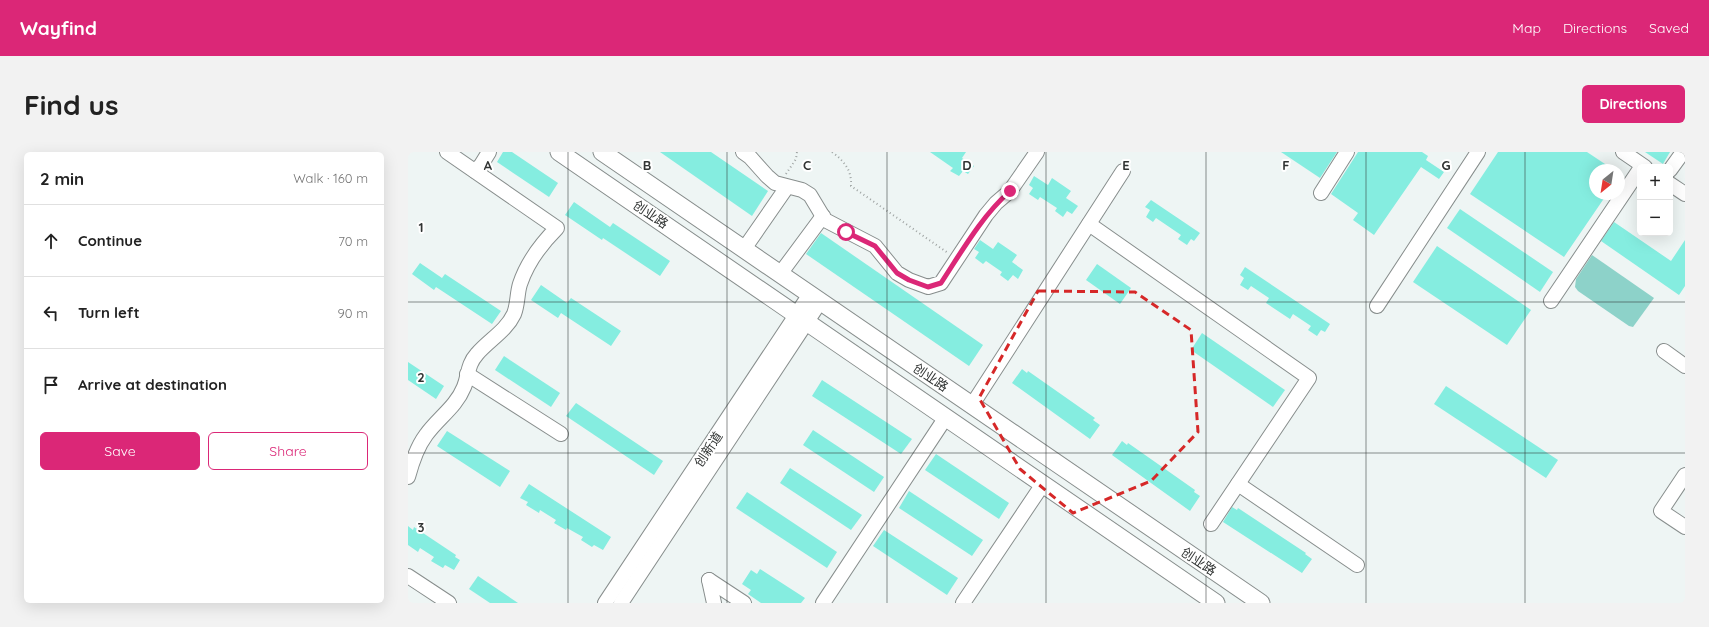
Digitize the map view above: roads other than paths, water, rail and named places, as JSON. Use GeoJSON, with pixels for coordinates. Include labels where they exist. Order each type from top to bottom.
{"type":"FeatureCollection","features":[{"type":"Feature","properties":{"kind":"main road","name":"创业路"},"geometry":{"type":"LineString","coordinates":[[560,152],[1216,603]]}},
{"type":"Feature","properties":{"kind":"main road","name":"创业路"},"geometry":{"type":"LineString","coordinates":[[602,152],[1261,603]]}},
{"type":"Feature","properties":{"kind":"street"},"geometry":{"type":"LineString","coordinates":[[475,171],[481,165],[489,152]]}},
{"type":"Feature","properties":{"kind":"street"},"geometry":{"type":"LineString","coordinates":[[743,152],[750,157],[767,176],[783,186],[802,190],[810,195],[825,220],[875,246],[897,273],[909,280],[928,287],[941,283],[986,215],[996,203],[1010,191],[1038,152]]}},
{"type":"Feature","properties":{"kind":"street"},"geometry":{"type":"LineString","coordinates":[[1321,193],[1347,152]]}},
{"type":"Feature","properties":{"kind":"street"},"geometry":{"type":"LineString","coordinates":[[1377,306],[1478,152]]}},
{"type":"Feature","properties":{"kind":"street"},"geometry":{"type":"LineString","coordinates":[[1623,152],[1638,164]]}},
{"type":"Feature","properties":{"kind":"street"},"geometry":{"type":"LineString","coordinates":[[1673,166],[1683,152]]}},
{"type":"Feature","properties":{"kind":"street"},"geometry":{"type":"LineString","coordinates":[[408,476],[417,449],[426,435],[457,399],[464,387],[471,362],[478,353],[502,330],[511,318],[517,305],[520,284],[528,267],[545,240],[557,228],[453,154]]}},
{"type":"Feature","properties":{"kind":"street"},"geometry":{"type":"LineString","coordinates":[[972,405],[1123,171]]}},
{"type":"Feature","properties":{"kind":"street"},"geometry":{"type":"LineString","coordinates":[[1551,301],[1637,174]]}},
{"type":"Feature","properties":{"kind":"street"},"geometry":{"type":"LineString","coordinates":[[744,249],[783,186]]}},
{"type":"Feature","properties":{"kind":"street"},"geometry":{"type":"LineString","coordinates":[[1673,186],[1685,194]]}},
{"type":"Feature","properties":{"kind":"street"},"geometry":{"type":"LineString","coordinates":[[780,274],[822,216]]}},
{"type":"Feature","properties":{"kind":"street"},"geometry":{"type":"LineString","coordinates":[[1089,224],[1309,378],[1211,524]]}},
{"type":"Feature","properties":{"kind":"street","name":"创新道"},"geometry":{"type":"LineString","coordinates":[[621,603],[815,298]]}},
{"type":"Feature","properties":{"kind":"street","name":"创新道"},"geometry":{"type":"LineString","coordinates":[[606,603],[802,318]]}},
{"type":"Feature","properties":{"kind":"street"},"geometry":{"type":"LineString","coordinates":[[1664,352],[1685,366]]}},
{"type":"Feature","properties":{"kind":"street"},"geometry":{"type":"LineString","coordinates":[[467,374],[560,434]]}},
{"type":"Feature","properties":{"kind":"street"},"geometry":{"type":"LineString","coordinates":[[823,603],[946,417]]}},
{"type":"Feature","properties":{"kind":"street"},"geometry":{"type":"LineString","coordinates":[[1685,475],[1661,511],[1685,527]]}},
{"type":"Feature","properties":{"kind":"street"},"geometry":{"type":"LineString","coordinates":[[962,603],[1043,484]]}},
{"type":"Feature","properties":{"kind":"street"},"geometry":{"type":"LineString","coordinates":[[1238,484],[1357,565]]}},
{"type":"Feature","properties":{"kind":"street"},"geometry":{"type":"LineString","coordinates":[[408,576],[449,603]]}},
{"type":"Feature","properties":{"kind":"street"},"geometry":{"type":"LineString","coordinates":[[714,603],[709,580],[744,603]]}}]}
